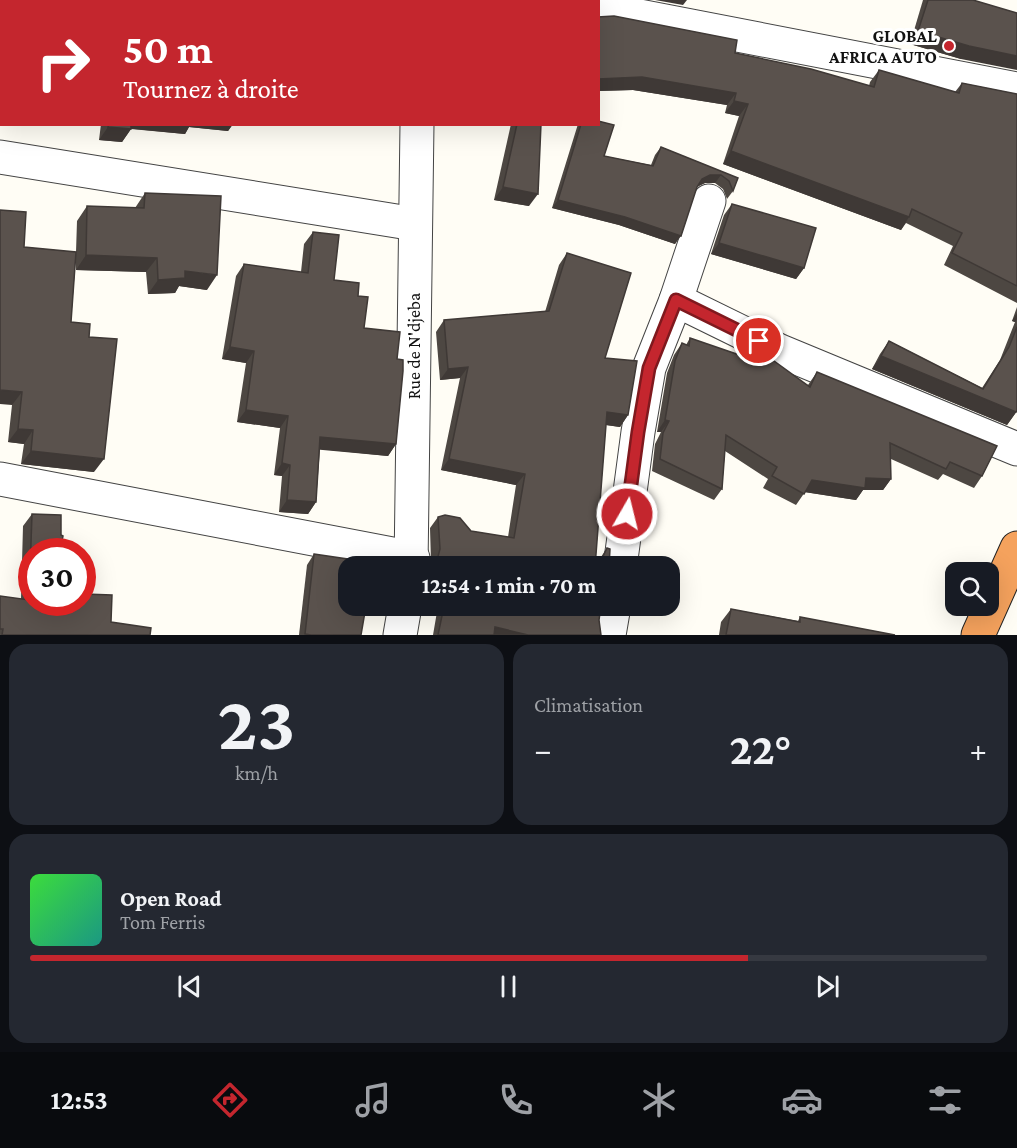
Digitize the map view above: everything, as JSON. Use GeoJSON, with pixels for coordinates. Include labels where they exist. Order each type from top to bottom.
{"type":"FeatureCollection","features":[{"type":"Feature","properties":{"kind":"highway"},"geometry":{"type":"LineString","coordinates":[[978,635],[1017,548]]}},
{"type":"Feature","properties":{"kind":"street"},"geometry":{"type":"LineString","coordinates":[[600,8],[1017,89]]}},
{"type":"Feature","properties":{"kind":"street","name":"Rue de N'djeba"},"geometry":{"type":"LineString","coordinates":[[412,556],[417,126]]}},
{"type":"Feature","properties":{"kind":"street"},"geometry":{"type":"LineString","coordinates":[[0,157],[415,224]]}},
{"type":"Feature","properties":{"kind":"street"},"geometry":{"type":"LineString","coordinates":[[621,556],[649,368],[676,300],[709,201]]}},
{"type":"Feature","properties":{"kind":"street"},"geometry":{"type":"LineString","coordinates":[[676,300],[780,351],[1017,448]]}},
{"type":"Feature","properties":{"kind":"street"},"geometry":{"type":"LineString","coordinates":[[0,479],[378,556]]}},
{"type":"Feature","properties":{"kind":"street"},"geometry":{"type":"LineString","coordinates":[[400,635],[403,616]]}},
{"type":"Feature","properties":{"kind":"street"},"geometry":{"type":"LineString","coordinates":[[609,635],[612,616]]}},
{"type":"Feature","properties":{"kind":"building"},"geometry":{"type":"Polygon","coordinates":[[[928,0],[973,0],[1017,13],[1017,56],[969,46],[918,31],[928,0]]]}},
{"type":"Feature","properties":{"kind":"building"},"geometry":{"type":"Polygon","coordinates":[[[614,16],[737,40],[735,53],[811,69],[874,87],[879,70],[959,93],[962,83],[1017,94],[1017,286],[952,253],[962,233],[912,209],[909,217],[731,151],[748,104],[734,101],[736,93],[642,77],[600,79],[600,17],[614,16]]]}},
{"type":"Feature","properties":{"kind":"building"},"geometry":{"type":"Polygon","coordinates":[[[600,122],[614,125],[604,156],[653,166],[661,147],[738,178],[733,191],[729,181],[721,175],[710,175],[702,179],[697,187],[681,236],[625,217],[558,200],[580,126],[600,126],[600,122]]]}},
{"type":"Feature","properties":{"kind":"building"},"geometry":{"type":"Polygon","coordinates":[[[131,126],[131,129],[108,127],[131,126]]]}},
{"type":"Feature","properties":{"kind":"building"},"geometry":{"type":"Polygon","coordinates":[[[517,126],[541,126],[538,194],[503,187],[517,126]]]}},
{"type":"Feature","properties":{"kind":"building"},"geometry":{"type":"Polygon","coordinates":[[[145,193],[221,196],[217,275],[185,271],[185,278],[158,280],[157,258],[86,255],[87,206],[144,208],[145,193]]]}},
{"type":"Feature","properties":{"kind":"building"},"geometry":{"type":"Polygon","coordinates":[[[732,204],[816,228],[804,268],[719,243],[732,204]]]}},
{"type":"Feature","properties":{"kind":"building"},"geometry":{"type":"Polygon","coordinates":[[[0,210],[26,212],[24,247],[76,252],[71,322],[90,324],[89,337],[117,339],[104,459],[31,451],[33,430],[18,429],[22,392],[0,390],[0,210]]]}},
{"type":"Feature","properties":{"kind":"building"},"geometry":{"type":"Polygon","coordinates":[[[313,232],[339,235],[334,280],[359,283],[358,296],[368,297],[364,328],[400,332],[397,359],[403,360],[396,444],[320,437],[316,502],[287,500],[290,465],[282,463],[288,416],[246,410],[254,351],[230,347],[244,264],[308,273],[313,232]]]}},
{"type":"Feature","properties":{"kind":"building"},"geometry":{"type":"Polygon","coordinates":[[[567,253],[631,273],[605,358],[637,361],[628,415],[607,412],[596,556],[438,556],[440,549],[438,517],[445,515],[460,518],[471,531],[514,538],[525,474],[449,459],[468,367],[448,369],[444,320],[549,311],[567,253]]]}},
{"type":"Feature","properties":{"kind":"building"},"geometry":{"type":"Polygon","coordinates":[[[1017,327],[1016,412],[881,356],[889,341],[983,389],[1009,347],[1017,327]]]}},
{"type":"Feature","properties":{"kind":"building"},"geometry":{"type":"Polygon","coordinates":[[[690,338],[757,361],[763,353],[810,387],[817,372],[997,446],[982,476],[950,462],[946,469],[890,443],[891,479],[866,478],[865,488],[812,480],[804,494],[772,476],[777,467],[726,435],[722,489],[660,459],[663,433],[669,421],[665,420],[675,361],[682,343],[689,346],[690,338]]]}},
{"type":"Feature","properties":{"kind":"building"},"geometry":{"type":"Polygon","coordinates":[[[32,514],[61,515],[63,538],[31,538],[32,514]]]}},
{"type":"Feature","properties":{"kind":"building"},"geometry":{"type":"Polygon","coordinates":[[[607,548],[610,549],[610,556],[603,556],[607,548]]]}},
{"type":"Feature","properties":{"kind":"building"},"geometry":{"type":"Polygon","coordinates":[[[314,554],[338,558],[338,616],[364,616],[361,635],[305,634],[314,554]]]}},
{"type":"Feature","properties":{"kind":"building"},"geometry":{"type":"Polygon","coordinates":[[[96,594],[112,595],[111,622],[151,628],[150,635],[2,635],[0,596],[18,598],[18,616],[96,616],[96,594]]]}},
{"type":"Feature","properties":{"kind":"building"},"geometry":{"type":"Polygon","coordinates":[[[731,609],[800,622],[800,617],[895,635],[726,635],[731,609]]]}},
{"type":"Feature","properties":{"kind":"building"},"geometry":{"type":"Polygon","coordinates":[[[442,616],[600,616],[601,635],[528,635],[495,627],[494,635],[438,635],[442,616]]]}},
{"type":"Feature","properties":{"kind":"place","name":"GLOBAL AFRICA AUTO"},"geometry":{"type":"Point","coordinates":[949,46]}},
{"type":"Feature","properties":{"kind":"route"},"geometry":{"type":"LineString","coordinates":[[627,514],[649,368],[676,300],[759,341]]}}]}
